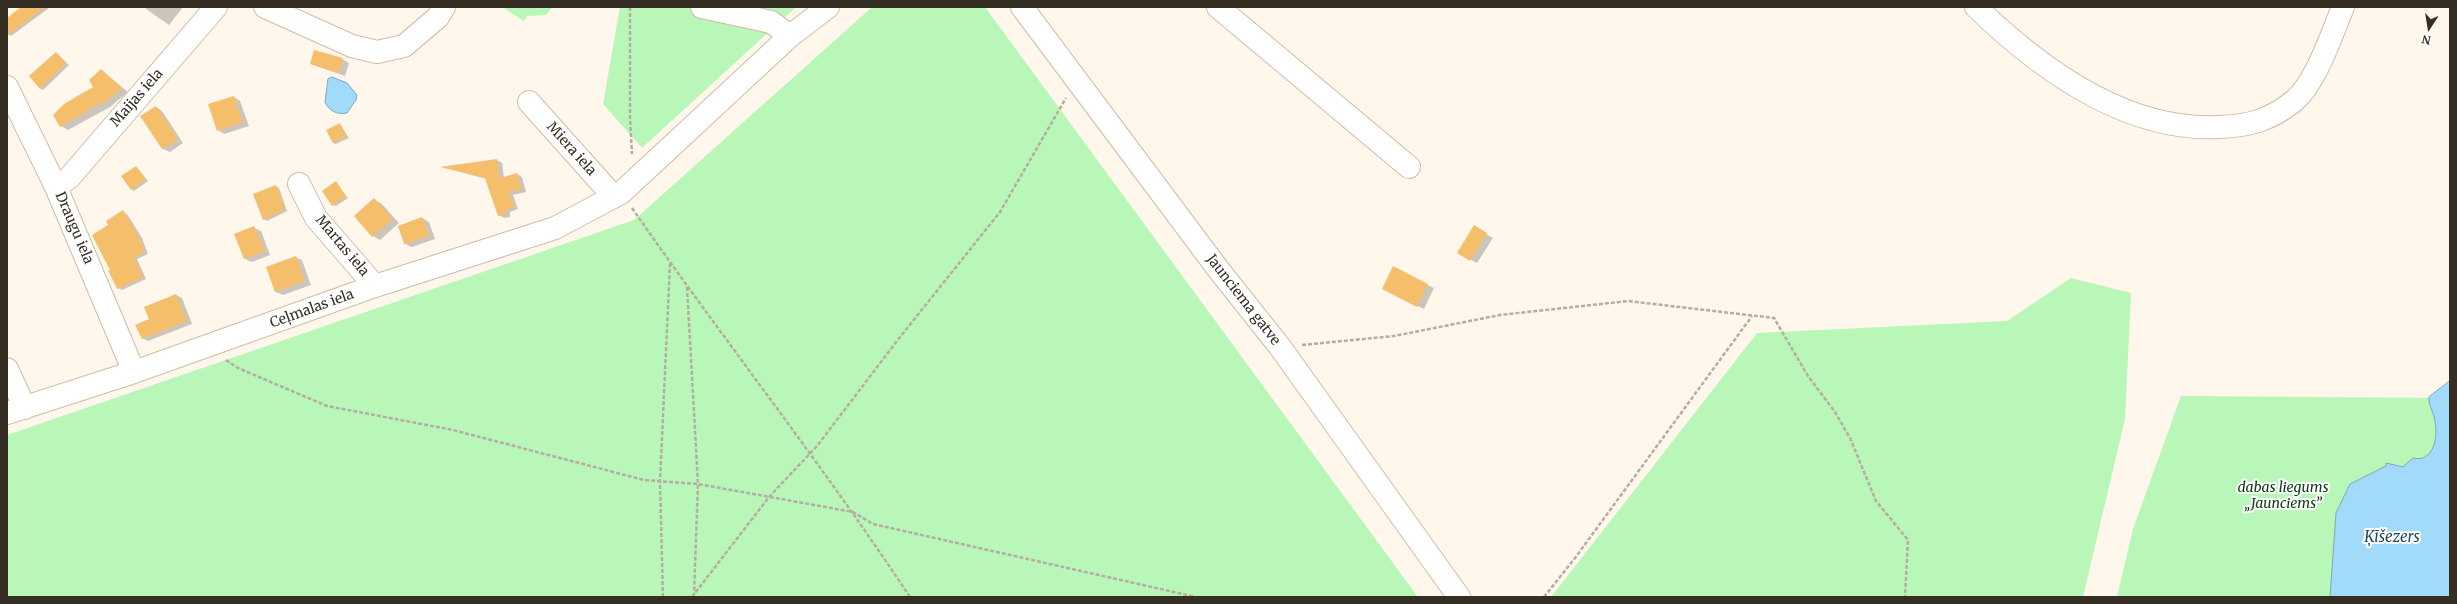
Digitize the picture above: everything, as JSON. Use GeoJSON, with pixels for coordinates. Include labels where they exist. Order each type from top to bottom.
{"type":"FeatureCollection","features":[{"type":"Feature","properties":{"kind":"street","name":"Maijas iela"},"geometry":{"type":"LineString","coordinates":[[56,187],[69,178],[216,7]]}},
{"type":"Feature","properties":{"kind":"street"},"geometry":{"type":"LineString","coordinates":[[264,7],[352,46],[377,52],[404,46],[438,17],[444,7]]}},
{"type":"Feature","properties":{"kind":"street"},"geometry":{"type":"LineString","coordinates":[[702,7],[770,22],[790,36]]}},
{"type":"Feature","properties":{"kind":"street","name":"Ceļmalas iela"},"geometry":{"type":"LineString","coordinates":[[16,410],[134,372],[376,286],[555,228],[623,190],[790,36],[828,7]]}},
{"type":"Feature","properties":{"kind":"street","name":"Jaunciema gatve"},"geometry":{"type":"LineString","coordinates":[[1022,7],[1218,269],[1280,347],[1459,597]]}},
{"type":"Feature","properties":{"kind":"street"},"geometry":{"type":"LineString","coordinates":[[1218,7],[1409,167]]}},
{"type":"Feature","properties":{"kind":"street"},"geometry":{"type":"LineString","coordinates":[[1976,7],[1999,29],[2044,65],[2092,94],[2134,115],[2179,125],[2206,128],[2248,126],[2273,116],[2296,100],[2316,70],[2343,7]]}},
{"type":"Feature","properties":{"kind":"street","name":"Draugu iela"},"geometry":{"type":"LineString","coordinates":[[7,87],[56,187],[134,372]]}},
{"type":"Feature","properties":{"kind":"street","name":"Miera iela"},"geometry":{"type":"LineString","coordinates":[[529,102],[623,190]]}},
{"type":"Feature","properties":{"kind":"street","name":"Martas iela"},"geometry":{"type":"LineString","coordinates":[[298,184],[316,218],[376,286]]}},
{"type":"Feature","properties":{"kind":"street"},"geometry":{"type":"LineString","coordinates":[[7,369],[16,410]]}},
{"type":"Feature","properties":{"kind":"path"},"geometry":{"type":"LineString","coordinates":[[630,7],[630,118],[623,190],[687,287],[854,512],[910,597]]}},
{"type":"Feature","properties":{"kind":"path"},"geometry":{"type":"LineString","coordinates":[[694,596],[769,497],[810,453],[1000,212],[1021,178],[1060,106],[1078,81]]}},
{"type":"Feature","properties":{"kind":"path"},"geometry":{"type":"LineString","coordinates":[[663,597],[660,481],[670,262]]}},
{"type":"Feature","properties":{"kind":"path"},"geometry":{"type":"LineString","coordinates":[[687,287],[698,484],[694,596]]}},
{"type":"Feature","properties":{"kind":"path"},"geometry":{"type":"LineString","coordinates":[[1280,347],[1394,336],[1500,315],[1628,301],[1774,318],[1808,376],[1835,412],[1850,438],[1876,501],[1908,540],[1905,597]]}},
{"type":"Feature","properties":{"kind":"path"},"geometry":{"type":"LineString","coordinates":[[1544,597],[1575,558],[1752,315]]}},
{"type":"Feature","properties":{"kind":"path"},"geometry":{"type":"LineString","coordinates":[[205,347],[238,368],[327,406],[452,430],[644,480],[698,484],[854,512],[873,524],[1196,597]]}},
{"type":"Feature","properties":{"kind":"green space"},"geometry":{"type":"Polygon","coordinates":[[[502,7],[552,8],[546,15],[527,16],[524,21],[502,7]]]}},
{"type":"Feature","properties":{"kind":"green space"},"geometry":{"type":"Polygon","coordinates":[[[620,7],[796,7],[642,148],[603,104],[620,7]]]}},
{"type":"Feature","properties":{"kind":"green space"},"geometry":{"type":"Polygon","coordinates":[[[872,7],[985,7],[1418,597],[7,597],[7,435],[634,220],[872,7]]]}},
{"type":"Feature","properties":{"kind":"green space"},"geometry":{"type":"Polygon","coordinates":[[[2071,278],[2131,293],[2125,419],[2083,597],[1551,597],[1757,333],[2007,321],[2071,278]]]}},
{"type":"Feature","properties":{"kind":"green space","name":"dabas liegums „Jaunciems”"},"geometry":{"type":"Polygon","coordinates":[[[2181,396],[2450,398],[2450,597],[2117,597],[2133,529],[2181,396]]]}},
{"type":"Feature","properties":{"kind":"water"},"geometry":{"type":"Polygon","coordinates":[[[332,77],[347,83],[357,95],[356,100],[347,113],[334,112],[325,102],[328,79],[332,77]]]}},
{"type":"Feature","properties":{"kind":"water","name":"Ķīšezers"},"geometry":{"type":"Polygon","coordinates":[[[2450,381],[2450,597],[2330,597],[2336,513],[2350,484],[2386,466],[2386,463],[2403,467],[2413,458],[2420,459],[2426,457],[2430,453],[2435,441],[2436,427],[2429,403],[2429,397],[2450,381]]]}},
{"type":"Feature","properties":{"kind":"building"},"geometry":{"type":"Polygon","coordinates":[[[21,7],[45,7],[7,36],[7,18],[21,7]]]}},
{"type":"Feature","properties":{"kind":"building"},"geometry":{"type":"Polygon","coordinates":[[[314,50],[343,58],[338,73],[310,64],[314,50]]]}},
{"type":"Feature","properties":{"kind":"building"},"geometry":{"type":"Polygon","coordinates":[[[56,52],[66,63],[40,89],[29,76],[56,52]]]}},
{"type":"Feature","properties":{"kind":"building"},"geometry":{"type":"Polygon","coordinates":[[[101,69],[122,88],[103,104],[102,102],[60,127],[53,115],[64,104],[93,87],[89,80],[101,69]]]}},
{"type":"Feature","properties":{"kind":"building"},"geometry":{"type":"Polygon","coordinates":[[[234,96],[243,122],[217,131],[208,104],[234,96]]]}},
{"type":"Feature","properties":{"kind":"building"},"geometry":{"type":"Polygon","coordinates":[[[156,106],[178,140],[162,149],[140,116],[156,106]]]}},
{"type":"Feature","properties":{"kind":"building"},"geometry":{"type":"Polygon","coordinates":[[[340,123],[346,136],[333,143],[326,130],[340,123]]]}},
{"type":"Feature","properties":{"kind":"building"},"geometry":{"type":"Polygon","coordinates":[[[497,159],[500,178],[517,173],[522,189],[509,192],[514,207],[505,210],[506,214],[498,216],[485,178],[440,167],[497,159]]]}},
{"type":"Feature","properties":{"kind":"building"},"geometry":{"type":"Polygon","coordinates":[[[136,166],[146,179],[131,190],[121,176],[136,166]]]}},
{"type":"Feature","properties":{"kind":"building"},"geometry":{"type":"Polygon","coordinates":[[[336,181],[346,196],[332,206],[322,191],[336,181]]]}},
{"type":"Feature","properties":{"kind":"building"},"geometry":{"type":"Polygon","coordinates":[[[276,185],[285,209],[263,220],[253,194],[276,185]]]}},
{"type":"Feature","properties":{"kind":"building"},"geometry":{"type":"Polygon","coordinates":[[[374,198],[393,219],[372,237],[354,216],[374,198]]]}},
{"type":"Feature","properties":{"kind":"building"},"geometry":{"type":"Polygon","coordinates":[[[123,210],[138,235],[145,252],[134,257],[143,277],[117,289],[108,270],[110,270],[92,235],[108,225],[106,221],[123,210]]]}},
{"type":"Feature","properties":{"kind":"building"},"geometry":{"type":"Polygon","coordinates":[[[422,217],[429,236],[404,244],[398,226],[422,217]]]}},
{"type":"Feature","properties":{"kind":"building"},"geometry":{"type":"Polygon","coordinates":[[[1474,225],[1487,233],[1470,261],[1457,253],[1474,225]]]}},
{"type":"Feature","properties":{"kind":"building"},"geometry":{"type":"Polygon","coordinates":[[[254,226],[265,251],[244,259],[234,234],[254,226]]]}},
{"type":"Feature","properties":{"kind":"building"},"geometry":{"type":"Polygon","coordinates":[[[296,256],[305,281],[275,292],[266,267],[296,256]]]}},
{"type":"Feature","properties":{"kind":"building"},"geometry":{"type":"Polygon","coordinates":[[[1393,266],[1428,284],[1417,307],[1382,289],[1393,266]]]}},
{"type":"Feature","properties":{"kind":"building"},"geometry":{"type":"Polygon","coordinates":[[[176,294],[187,321],[142,339],[135,325],[149,319],[144,307],[176,294]]]}}]}
